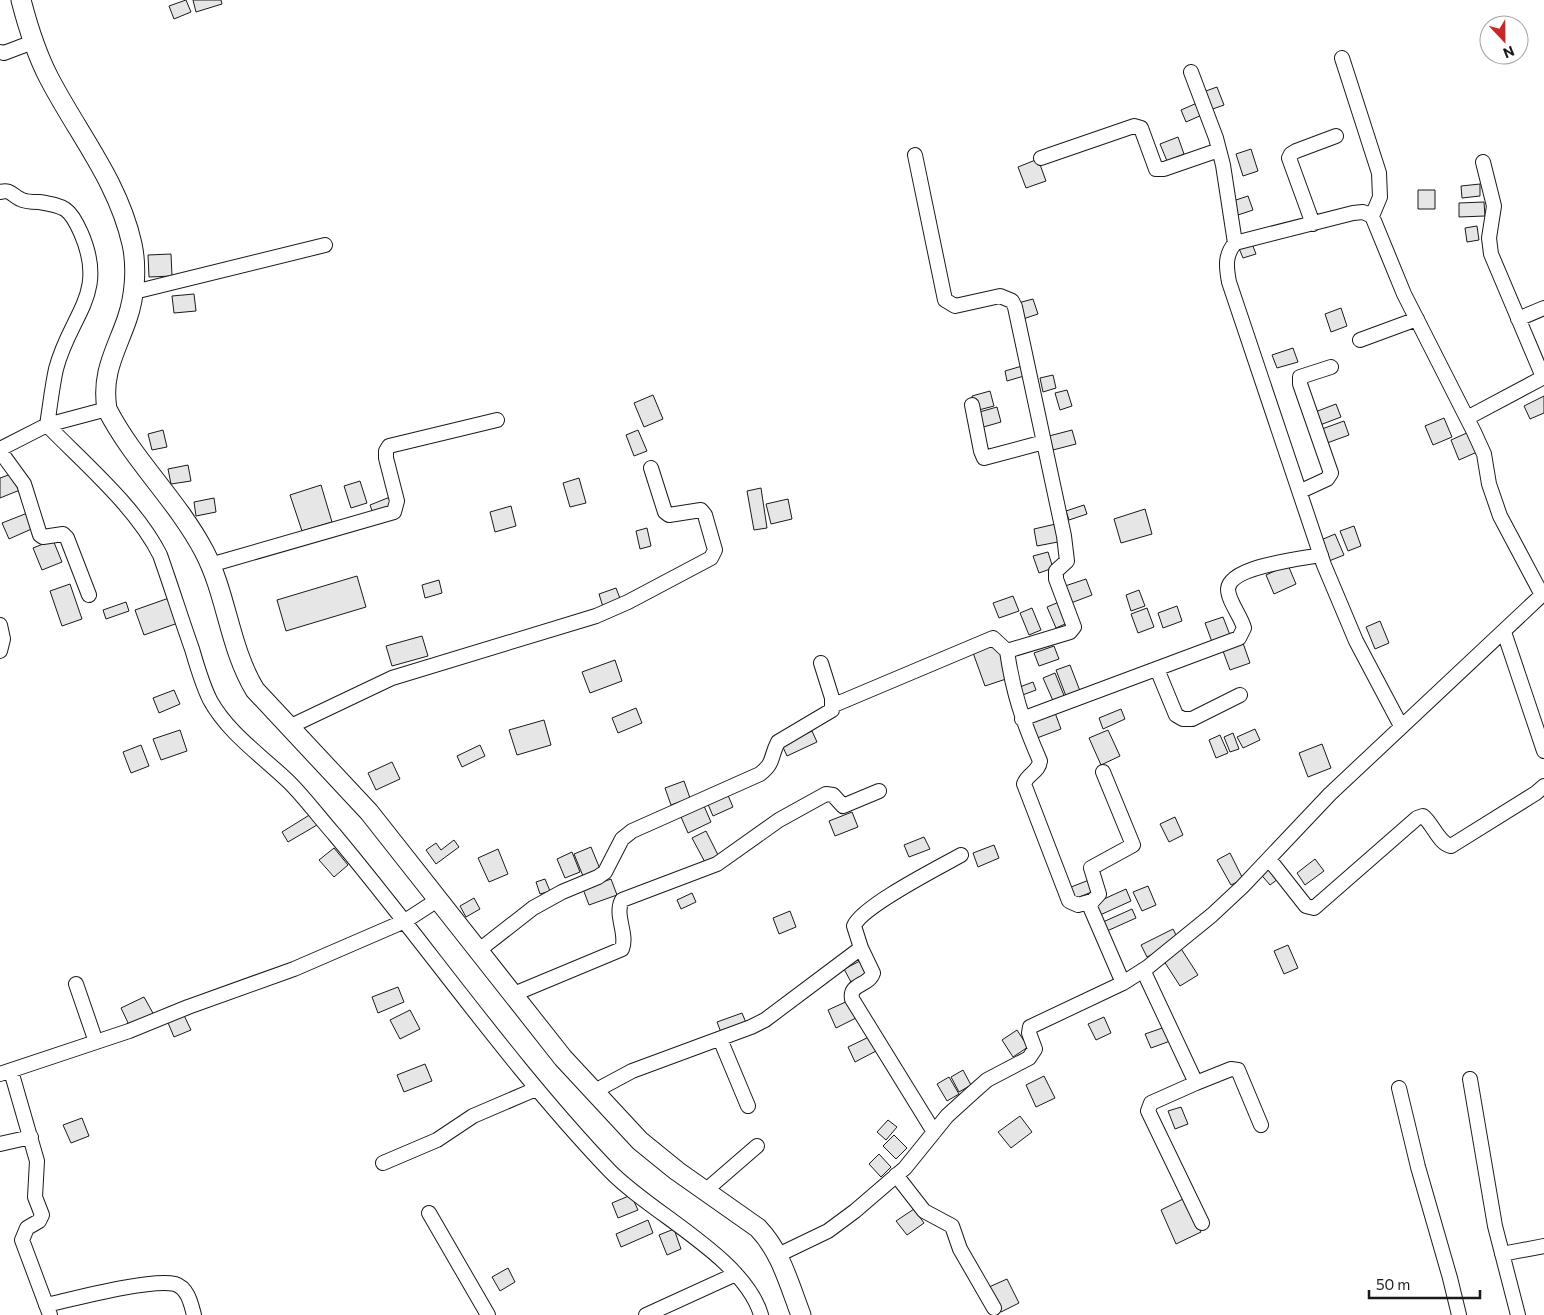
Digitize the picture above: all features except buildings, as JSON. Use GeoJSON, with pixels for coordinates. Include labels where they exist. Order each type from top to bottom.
{"type":"FeatureCollection","features":[{"type":"Feature","properties":{"kind":"main road"},"geometry":{"type":"LineString","coordinates":[[21,0],[26,45],[48,77],[96,157],[122,212],[132,245],[134,292],[128,317],[106,374],[104,392],[107,409],[192,531],[210,565],[246,675],[255,690],[291,726],[369,812],[435,903],[514,994],[593,1092],[640,1141],[705,1191],[758,1228],[770,1240],[778,1255],[801,1315]]}},
{"type":"Feature","properties":{"kind":"street"},"geometry":{"type":"LineString","coordinates":[[2,52],[26,45]]}},
{"type":"Feature","properties":{"kind":"street"},"geometry":{"type":"LineString","coordinates":[[1342,58],[1379,173],[1380,197],[1372,216]]}},
{"type":"Feature","properties":{"kind":"street"},"geometry":{"type":"LineString","coordinates":[[1191,72],[1219,150],[1235,243]]}},
{"type":"Feature","properties":{"kind":"street"},"geometry":{"type":"LineString","coordinates":[[1041,158],[1134,126],[1141,128],[1154,166],[1160,170],[1219,150]]}},
{"type":"Feature","properties":{"kind":"street"},"geometry":{"type":"LineString","coordinates":[[1313,224],[1290,158],[1291,154],[1336,136]]}},
{"type":"Feature","properties":{"kind":"street"},"geometry":{"type":"LineString","coordinates":[[915,155],[945,300],[955,306],[1000,296],[1012,301],[1015,307],[1067,561],[1056,571],[1056,579],[1074,627],[1070,632],[1007,651]]}},
{"type":"Feature","properties":{"kind":"street"},"geometry":{"type":"LineString","coordinates":[[1467,418],[1544,377],[1491,254],[1489,238],[1494,206],[1483,162]]}},
{"type":"Feature","properties":{"kind":"street"},"geometry":{"type":"LineString","coordinates":[[0,192],[7,190],[24,200],[56,204],[67,209],[76,221],[91,264],[90,285],[83,308],[56,368],[47,425]]}},
{"type":"Feature","properties":{"kind":"street"},"geometry":{"type":"LineString","coordinates":[[778,1255],[828,1231],[855,1211],[896,1176],[947,1116],[987,1080],[1029,1058],[1035,1049],[1029,1033],[1030,1027],[1123,983],[1143,970],[1212,915],[1269,859],[1330,794],[1543,594],[1500,516],[1489,484],[1484,454],[1404,294],[1372,216],[1363,212],[1235,243],[1229,250],[1227,257],[1229,282],[1301,490],[1321,555],[1356,641],[1401,726]]}},
{"type":"Feature","properties":{"kind":"street"},"geometry":{"type":"LineString","coordinates":[[134,292],[325,245]]}},
{"type":"Feature","properties":{"kind":"street"},"geometry":{"type":"LineString","coordinates":[[1518,319],[1544,308]]}},
{"type":"Feature","properties":{"kind":"street"},"geometry":{"type":"LineString","coordinates":[[1360,340],[1417,319]]}},
{"type":"Feature","properties":{"kind":"street"},"geometry":{"type":"LineString","coordinates":[[1301,490],[1327,479],[1331,473],[1300,384],[1300,377],[1331,367]]}},
{"type":"Feature","properties":{"kind":"street"},"geometry":{"type":"LineString","coordinates":[[972,405],[984,458],[1044,442]]}},
{"type":"Feature","properties":{"kind":"street"},"geometry":{"type":"LineString","coordinates":[[89,596],[67,538],[63,534],[43,537],[40,535],[24,484],[0,450],[47,425],[107,409]]}},
{"type":"Feature","properties":{"kind":"street"},"geometry":{"type":"LineString","coordinates":[[210,565],[394,512],[397,501],[386,458],[386,451],[390,446],[497,420]]}},
{"type":"Feature","properties":{"kind":"street"},"geometry":{"type":"LineString","coordinates":[[47,425],[125,506],[153,540],[160,555],[211,701],[236,734],[291,784],[410,918],[536,1089],[612,1173],[678,1224],[736,1274],[755,1298],[761,1315]]}},
{"type":"Feature","properties":{"kind":"street"},"geometry":{"type":"LineString","coordinates":[[291,726],[392,678],[596,616],[628,602],[711,558],[715,550],[705,515],[701,510],[669,515],[665,512],[651,468]]}},
{"type":"Feature","properties":{"kind":"street"},"geometry":{"type":"LineString","coordinates":[[1022,719],[1239,638],[1244,628],[1242,619],[1229,594],[1228,588],[1231,580],[1237,575],[1253,569],[1321,555]]}},
{"type":"Feature","properties":{"kind":"street"},"geometry":{"type":"LineString","coordinates":[[0,625],[3,639],[0,651]]}},
{"type":"Feature","properties":{"kind":"street"},"geometry":{"type":"LineString","coordinates":[[1504,632],[1544,751]]}},
{"type":"Feature","properties":{"kind":"street"},"geometry":{"type":"LineString","coordinates":[[478,951],[533,908],[562,892],[598,877],[604,872],[622,840],[632,832],[760,774],[773,761],[778,742],[828,715],[834,705],[993,638],[1007,651],[1013,689],[1022,719],[1040,761],[1038,767],[1027,777],[1024,784],[1064,893],[1072,904],[1092,901]]}},
{"type":"Feature","properties":{"kind":"street"},"geometry":{"type":"LineString","coordinates":[[821,663],[834,705]]}},
{"type":"Feature","properties":{"kind":"street"},"geometry":{"type":"LineString","coordinates":[[1157,669],[1176,715],[1183,719],[1192,719],[1240,695]]}},
{"type":"Feature","properties":{"kind":"street"},"geometry":{"type":"LineString","coordinates":[[1102,772],[1133,845],[1091,868],[1099,894],[1090,904],[1092,913],[1123,983]]}},
{"type":"Feature","properties":{"kind":"street"},"geometry":{"type":"LineString","coordinates":[[1269,859],[1306,906],[1314,908],[1417,818],[1424,816],[1445,844],[1451,846],[1536,793],[1544,786]]}},
{"type":"Feature","properties":{"kind":"street"},"geometry":{"type":"LineString","coordinates":[[514,994],[622,949],[624,940],[620,909],[622,900],[716,864],[779,820],[826,794],[833,795],[843,806],[879,791]]}},
{"type":"Feature","properties":{"kind":"street"},"geometry":{"type":"LineString","coordinates":[[934,1132],[852,999],[851,993],[854,988],[867,982],[873,973],[861,948],[854,926],[860,917],[894,893],[961,855]]}},
{"type":"Feature","properties":{"kind":"street"},"geometry":{"type":"LineString","coordinates":[[194,1315],[189,1296],[176,1284],[160,1283],[123,1289],[48,1310],[22,1240],[27,1228],[41,1218],[36,1203],[37,1161],[31,1137],[6,1072],[96,1042],[294,969],[410,918],[435,903]]}},
{"type":"Feature","properties":{"kind":"street"},"geometry":{"type":"LineString","coordinates":[[593,1092],[632,1071],[751,1027],[777,1012],[861,948]]}},
{"type":"Feature","properties":{"kind":"street"},"geometry":{"type":"LineString","coordinates":[[1143,970],[1196,1082]]}},
{"type":"Feature","properties":{"kind":"street"},"geometry":{"type":"LineString","coordinates":[[76,984],[96,1042]]}},
{"type":"Feature","properties":{"kind":"street"},"geometry":{"type":"LineString","coordinates":[[720,1039],[748,1106]]}},
{"type":"Feature","properties":{"kind":"street"},"geometry":{"type":"LineString","coordinates":[[1202,1223],[1164,1147],[1148,1107],[1151,1103],[1196,1082],[1231,1069],[1238,1070],[1261,1125]]}},
{"type":"Feature","properties":{"kind":"street"},"geometry":{"type":"LineString","coordinates":[[1470,1079],[1502,1254],[1518,1315]]}},
{"type":"Feature","properties":{"kind":"street"},"geometry":{"type":"LineString","coordinates":[[1400,1088],[1418,1167],[1459,1315]]}},
{"type":"Feature","properties":{"kind":"street"},"geometry":{"type":"LineString","coordinates":[[383,1163],[438,1140],[473,1116],[536,1089]]}},
{"type":"Feature","properties":{"kind":"street"},"geometry":{"type":"LineString","coordinates":[[0,1144],[31,1137]]}},
{"type":"Feature","properties":{"kind":"street"},"geometry":{"type":"LineString","coordinates":[[705,1191],[757,1146]]}},
{"type":"Feature","properties":{"kind":"street"},"geometry":{"type":"LineString","coordinates":[[896,1176],[924,1211],[952,1226],[960,1249],[994,1308]]}},
{"type":"Feature","properties":{"kind":"street"},"geometry":{"type":"LineString","coordinates":[[429,1213],[488,1315]]}},
{"type":"Feature","properties":{"kind":"street"},"geometry":{"type":"LineString","coordinates":[[1502,1254],[1544,1246]]}},
{"type":"Feature","properties":{"kind":"street"},"geometry":{"type":"LineString","coordinates":[[646,1315],[736,1274]]}}]}
